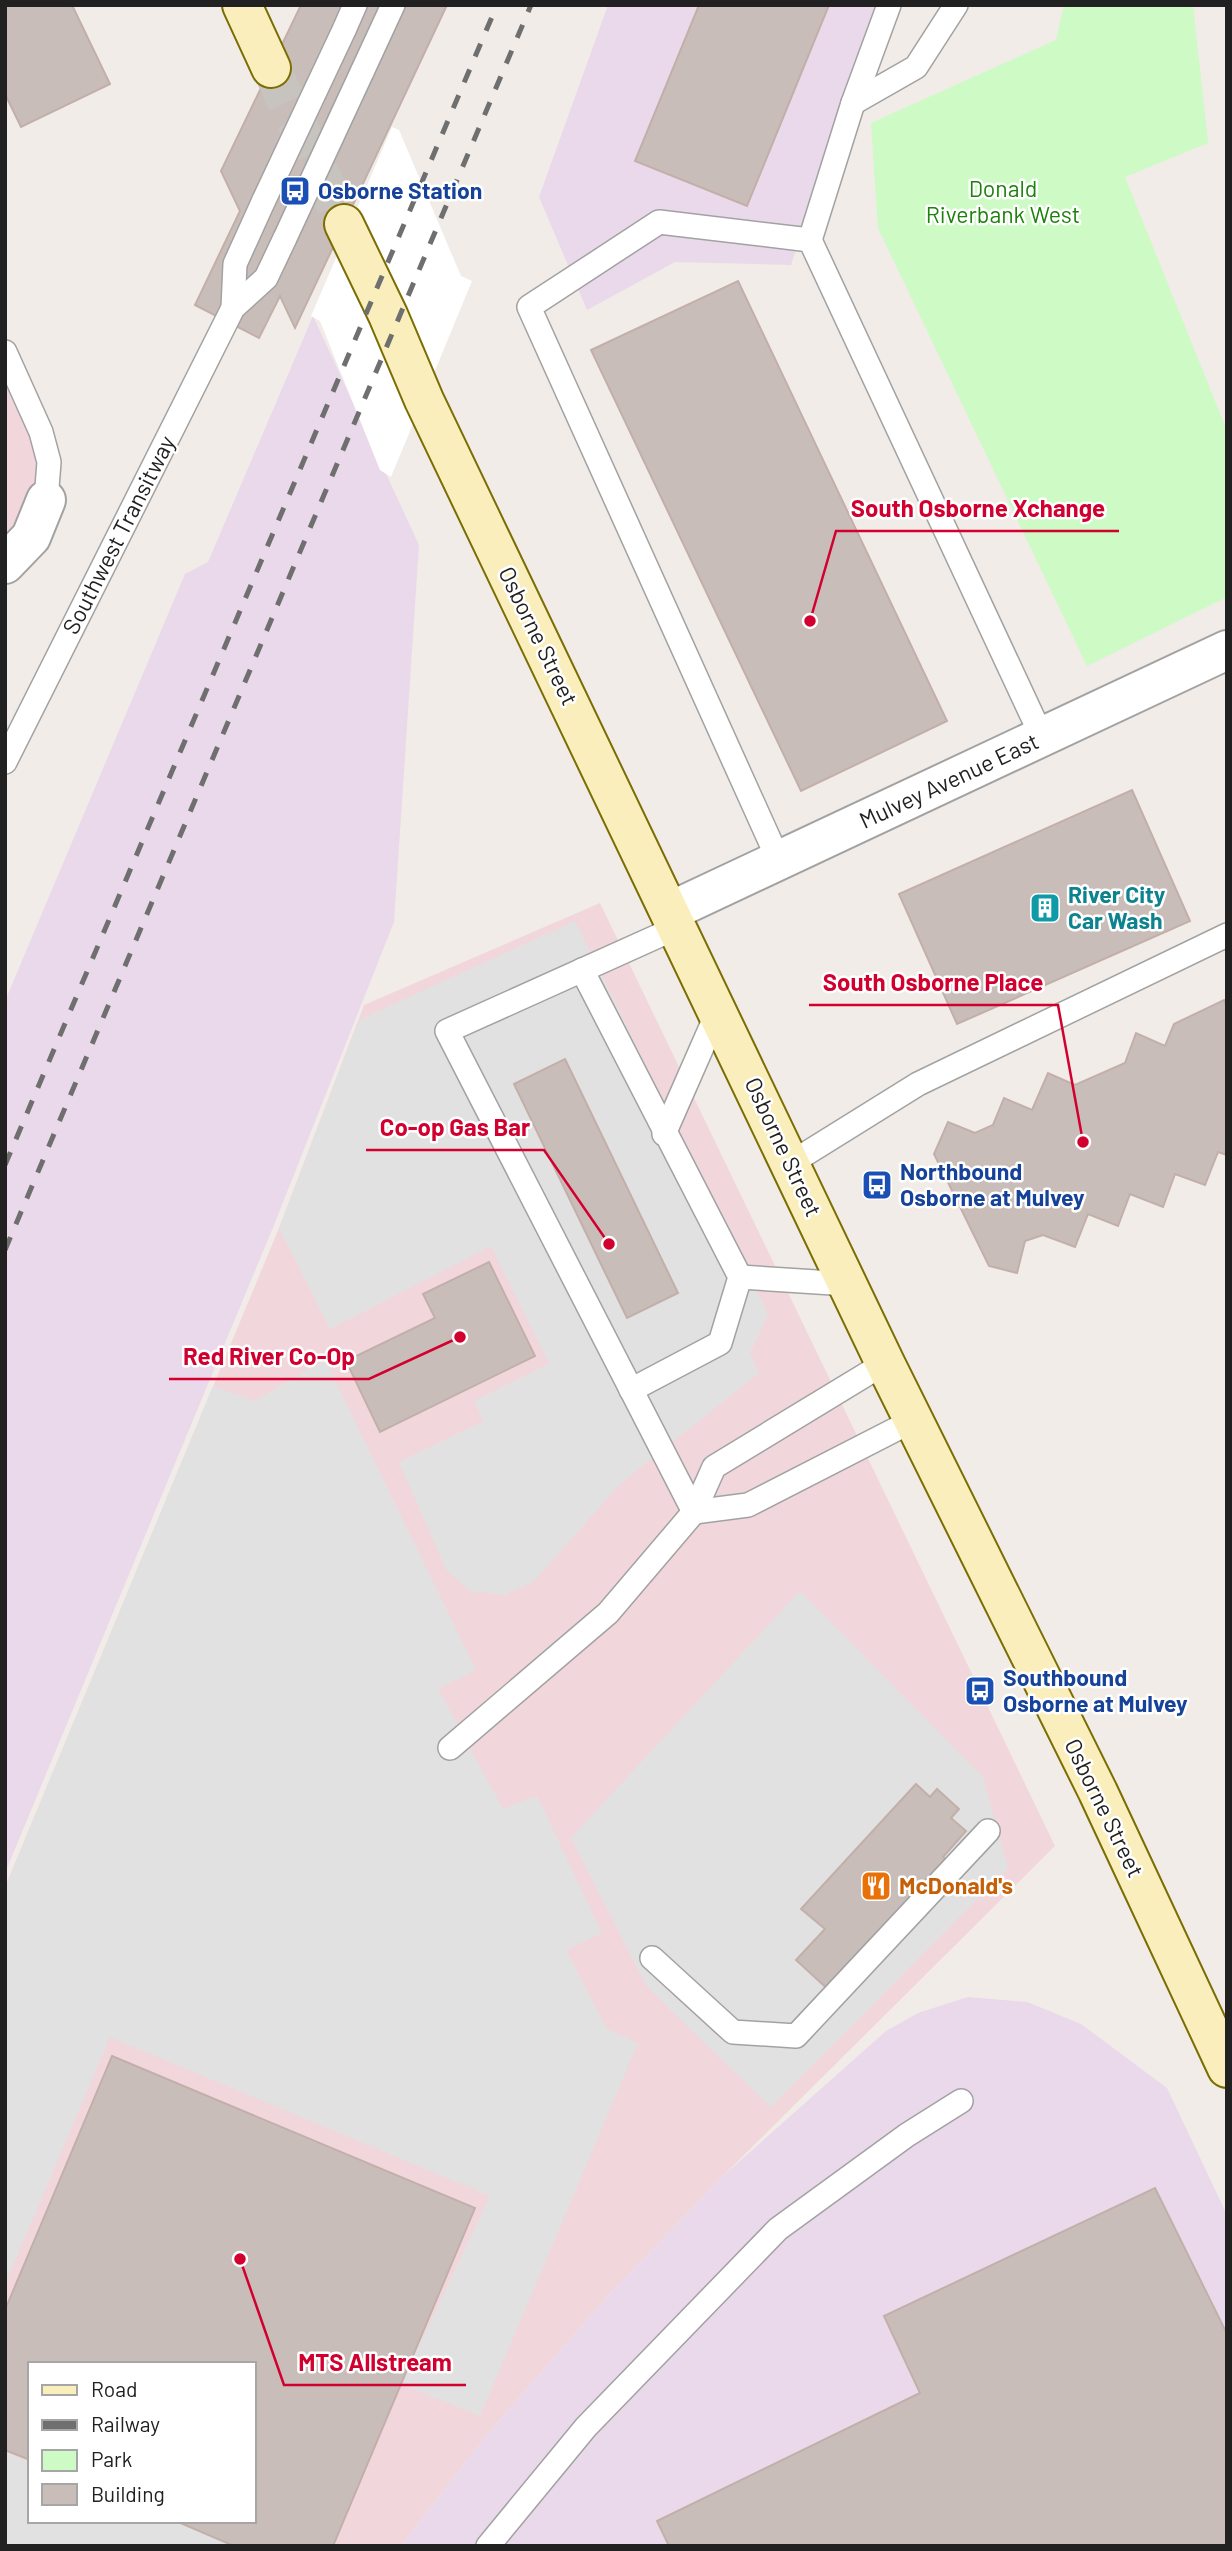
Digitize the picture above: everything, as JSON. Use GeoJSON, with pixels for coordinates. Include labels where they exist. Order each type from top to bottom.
{"type":"FeatureCollection","features":[{"type":"Feature","properties":{"kind":"main road"},"geometry":{"type":"LineString","coordinates":[[242,5],[271,68]]}},
{"type":"Feature","properties":{"kind":"main road","name":"Osborne Street"},"geometry":{"type":"LineString","coordinates":[[344,224],[388,315],[430,412],[886,1363],[1097,1792],[1227,2068]]}},
{"type":"Feature","properties":{"kind":"street"},"geometry":{"type":"LineString","coordinates":[[5,564],[31,537],[46,500]]}},
{"type":"Feature","properties":{"kind":"street","name":"Mulvey Avenue East"},"geometry":{"type":"LineString","coordinates":[[675,919],[779,860],[1227,650]]}},
{"type":"Feature","properties":{"kind":"lane","name":"Southwest Transitway"},"geometry":{"type":"LineString","coordinates":[[233,308],[234,264],[355,5]]}},
{"type":"Feature","properties":{"kind":"lane","name":"Southwest Transitway"},"geometry":{"type":"LineString","coordinates":[[5,762],[12,731],[233,308],[266,278],[393,5]]}},
{"type":"Feature","properties":{"kind":"lane"},"geometry":{"type":"LineString","coordinates":[[889,5],[853,103],[810,240],[1042,737]]}},
{"type":"Feature","properties":{"kind":"lane"},"geometry":{"type":"LineString","coordinates":[[853,103],[916,66],[956,5]]}},
{"type":"Feature","properties":{"kind":"lane"},"geometry":{"type":"LineString","coordinates":[[779,860],[529,307],[659,222],[810,240]]}},
{"type":"Feature","properties":{"kind":"lane"},"geometry":{"type":"LineString","coordinates":[[5,352],[41,432],[49,462],[46,500]]}},
{"type":"Feature","properties":{"kind":"lane"},"geometry":{"type":"LineString","coordinates":[[675,919],[582,971],[447,1031],[694,1512]]}},
{"type":"Feature","properties":{"kind":"lane"},"geometry":{"type":"LineString","coordinates":[[791,1163],[918,1084],[1227,935]]}},
{"type":"Feature","properties":{"kind":"lane"},"geometry":{"type":"LineString","coordinates":[[582,971],[740,1277],[720,1343],[631,1390]]}},
{"type":"Feature","properties":{"kind":"lane"},"geometry":{"type":"LineString","coordinates":[[664,1134],[718,1011]]}},
{"type":"Feature","properties":{"kind":"lane"},"geometry":{"type":"LineString","coordinates":[[740,1277],[848,1284]]}},
{"type":"Feature","properties":{"kind":"lane"},"geometry":{"type":"LineString","coordinates":[[450,1748],[608,1613],[694,1512],[714,1467],[886,1363]]}},
{"type":"Feature","properties":{"kind":"lane"},"geometry":{"type":"LineString","coordinates":[[694,1512],[748,1505],[914,1420]]}},
{"type":"Feature","properties":{"kind":"lane"},"geometry":{"type":"LineString","coordinates":[[652,1958],[733,2032],[796,2036],[988,1831]]}},
{"type":"Feature","properties":{"kind":"lane"},"geometry":{"type":"LineString","coordinates":[[488,2546],[586,2427],[778,2229],[907,2135],[961,2101]]}},
{"type":"Feature","properties":{"kind":"shaded area"},"geometry":{"type":"Polygon","coordinates":[[[608,5],[875,5],[791,265],[675,262],[587,310],[539,197],[608,5]]]}},
{"type":"Feature","properties":{"kind":"shaded area"},"geometry":{"type":"Polygon","coordinates":[[[313,316],[419,545],[394,922],[274,1225],[5,1873],[5,1001],[185,574],[208,562],[313,316]]]}},
{"type":"Feature","properties":{"kind":"shaded area"},"geometry":{"type":"Polygon","coordinates":[[[5,352],[49,462],[5,564],[5,352]]]}},
{"type":"Feature","properties":{"kind":"shaded area"},"geometry":{"type":"Polygon","coordinates":[[[600,903],[1055,1846],[724,2175],[607,2297],[485,2437],[401,2546],[5,2546],[5,1887],[279,1228],[364,1005],[600,903]]]}},
{"type":"Feature","properties":{"kind":"shaded area"},"geometry":{"type":"Polygon","coordinates":[[[575,921],[768,1314],[750,1353],[759,1373],[621,1483],[534,1581],[505,1595],[470,1591],[447,1571],[399,1462],[484,1421],[474,1401],[549,1364],[491,1246],[330,1329],[279,1228],[359,1020],[575,921]]]}},
{"type":"Feature","properties":{"kind":"shaded area"},"geometry":{"type":"Polygon","coordinates":[[[325,1360],[476,1670],[438,1689],[503,1809],[537,1796],[602,1933],[566,1950],[607,2029],[638,2043],[480,2416],[401,2384],[490,2196],[110,2037],[5,2284],[5,1888],[213,1386],[254,1401],[325,1360]]]}},
{"type":"Feature","properties":{"kind":"shaded area"},"geometry":{"type":"Polygon","coordinates":[[[800,1591],[983,1777],[1008,1868],[771,2107],[647,1987],[571,1838],[800,1591]]]}},
{"type":"Feature","properties":{"kind":"shaded area"},"geometry":{"type":"Polygon","coordinates":[[[968,1997],[1027,2002],[1081,2024],[1167,2088],[1227,2215],[1227,2546],[401,2546],[485,2437],[607,2297],[724,2175],[886,2031],[918,2013],[968,1997]]]}},
{"type":"Feature","properties":{"kind":"shaded area"},"geometry":{"type":"Polygon","coordinates":[[[5,2452],[28,2461],[28,2523],[179,2523],[234,2546],[5,2546],[5,2452]]]}},
{"type":"Feature","properties":{"kind":"green space","name":"Donald Riverbank West"},"geometry":{"type":"Polygon","coordinates":[[[1064,5],[1193,5],[1208,143],[1125,177],[1227,431],[1227,597],[1087,666],[878,228],[871,123],[1056,40],[1064,5]]]}},
{"type":"Feature","properties":{"kind":"pier"},"geometry":{"type":"Polygon","coordinates":[[[392,127],[399,130],[461,276],[472,281],[391,477],[380,470],[320,321],[311,316],[392,127]]]}},
{"type":"Feature","properties":{"kind":"building"},"geometry":{"type":"Polygon","coordinates":[[[5,5],[72,5],[110,84],[21,127],[5,94],[5,5]]]}},
{"type":"Feature","properties":{"kind":"building","name":"Osborne Station"},"geometry":{"type":"Polygon","coordinates":[[[301,5],[447,5],[295,328],[280,296],[259,338],[195,305],[240,211],[221,171],[301,5]]]}},
{"type":"Feature","properties":{"kind":"building"},"geometry":{"type":"Polygon","coordinates":[[[699,5],[829,5],[747,206],[635,161],[699,5]]]}},
{"type":"Feature","properties":{"kind":"building"},"geometry":{"type":"Polygon","coordinates":[[[738,281],[947,721],[801,791],[591,350],[738,281]]]}},
{"type":"Feature","properties":{"kind":"building","name":"River City Car Wash"},"geometry":{"type":"Polygon","coordinates":[[[1132,790],[1190,921],[957,1024],[899,894],[1132,790]]]}},
{"type":"Feature","properties":{"kind":"building"},"geometry":{"type":"Polygon","coordinates":[[[1224,1000],[1227,1007],[1227,1155],[1218,1152],[1205,1185],[1175,1174],[1163,1207],[1130,1194],[1118,1226],[1088,1214],[1075,1247],[1043,1235],[1025,1241],[1017,1273],[989,1266],[934,1154],[948,1122],[975,1133],[993,1125],[1004,1098],[1032,1110],[1048,1073],[1075,1085],[1125,1063],[1136,1033],[1165,1046],[1174,1024],[1224,1000]]]}},
{"type":"Feature","properties":{"kind":"building"},"geometry":{"type":"Polygon","coordinates":[[[565,1059],[678,1293],[627,1318],[514,1084],[565,1059]]]}},
{"type":"Feature","properties":{"kind":"building"},"geometry":{"type":"Polygon","coordinates":[[[489,1262],[535,1356],[380,1432],[346,1361],[435,1318],[423,1294],[489,1262]]]}},
{"type":"Feature","properties":{"kind":"building","name":"McDonald's"},"geometry":{"type":"Polygon","coordinates":[[[916,1784],[930,1797],[937,1789],[959,1809],[951,1818],[966,1831],[943,1857],[951,1864],[831,1992],[796,1960],[825,1929],[801,1909],[916,1784]]]}},
{"type":"Feature","properties":{"kind":"building"},"geometry":{"type":"Polygon","coordinates":[[[112,2056],[475,2208],[333,2546],[234,2546],[181,2523],[256,2523],[256,2362],[28,2362],[28,2459],[5,2450],[5,2310],[112,2056]]]}},
{"type":"Feature","properties":{"kind":"building"},"geometry":{"type":"Polygon","coordinates":[[[1155,2188],[1227,2334],[1227,2546],[669,2546],[657,2521],[920,2393],[884,2316],[1155,2188]]]}},
{"type":"Feature","properties":{"kind":"tunnel"},"geometry":{"type":"LineString","coordinates":[[271,68],[344,224]]}},
{"type":"Feature","properties":{"kind":"railway"},"geometry":{"type":"LineString","coordinates":[[5,1165],[497,5]]}},
{"type":"Feature","properties":{"kind":"railway"},"geometry":{"type":"LineString","coordinates":[[5,1250],[531,5]]}},
{"type":"Feature","properties":{"kind":"place","name":"Osborne Station"},"geometry":{"type":"Point","coordinates":[295,191]}},
{"type":"Feature","properties":{"kind":"place","name":"South Osborne Xchange"},"geometry":{"type":"Point","coordinates":[810,621]}},
{"type":"Feature","properties":{"kind":"place","name":"River City Car Wash"},"geometry":{"type":"Point","coordinates":[1045,908]}},
{"type":"Feature","properties":{"kind":"place","name":"South Osborne Place"},"geometry":{"type":"Point","coordinates":[1083,1142]}},
{"type":"Feature","properties":{"kind":"place","name":"Northbound Osborne at Mulvey"},"geometry":{"type":"Point","coordinates":[877,1185]}},
{"type":"Feature","properties":{"kind":"place","name":"Co-op Gas Bar"},"geometry":{"type":"Point","coordinates":[609,1244]}},
{"type":"Feature","properties":{"kind":"place","name":"Red River Co-Op"},"geometry":{"type":"Point","coordinates":[460,1337]}},
{"type":"Feature","properties":{"kind":"place","name":"Southbound Osborne at Mulvey"},"geometry":{"type":"Point","coordinates":[980,1691]}},
{"type":"Feature","properties":{"kind":"place","name":"McDonald's"},"geometry":{"type":"Point","coordinates":[876,1886]}},
{"type":"Feature","properties":{"kind":"place","name":"MTS Allstream"},"geometry":{"type":"Point","coordinates":[240,2259]}}]}
